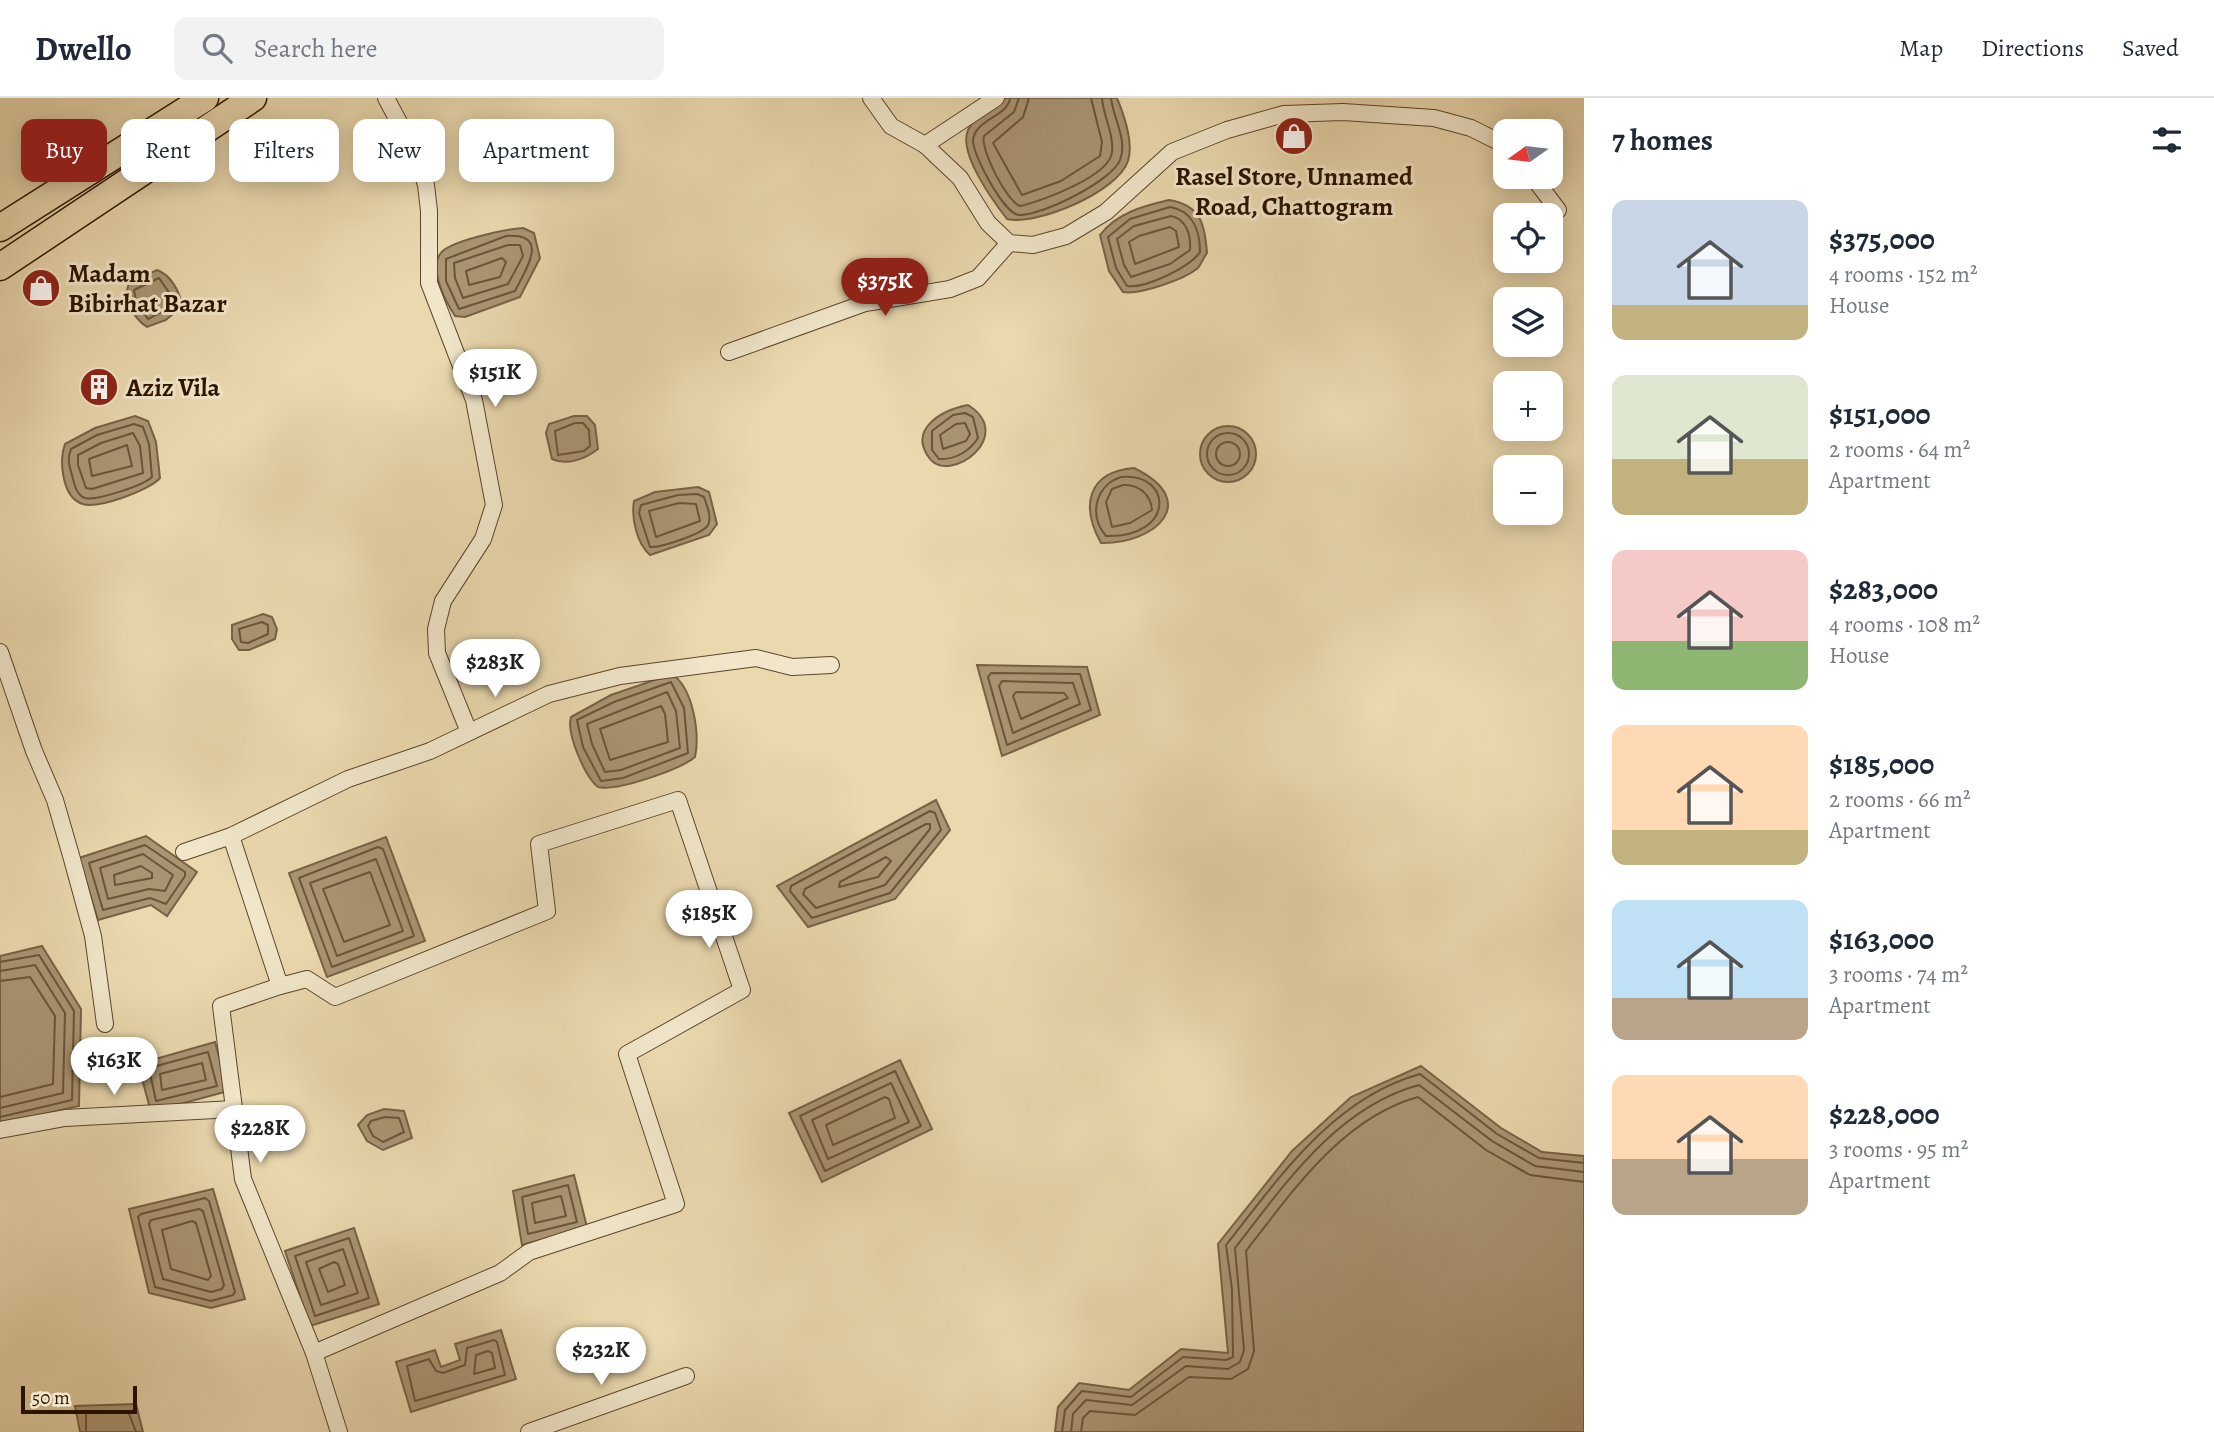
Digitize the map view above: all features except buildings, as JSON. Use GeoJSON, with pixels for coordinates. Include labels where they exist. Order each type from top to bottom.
{"type":"FeatureCollection","features":[{"type":"Feature","properties":{"kind":"highway"},"geometry":{"type":"LineString","coordinates":[[0,228],[205,98]]}},
{"type":"Feature","properties":{"kind":"highway"},"geometry":{"type":"LineString","coordinates":[[0,267],[253,98]]}},
{"type":"Feature","properties":{"kind":"street"},"geometry":{"type":"LineString","coordinates":[[386,98],[417,156],[426,185],[429,211],[429,283],[474,400],[494,505],[484,539],[443,601],[436,629],[437,653],[468,732]]}},
{"type":"Feature","properties":{"kind":"street"},"geometry":{"type":"LineString","coordinates":[[871,98],[891,126],[925,145],[960,178],[988,223],[1009,243],[1033,245],[1066,236],[1106,212],[1172,152],[1227,130],[1284,114],[1343,112],[1434,118],[1471,128],[1493,139]]}},
{"type":"Feature","properties":{"kind":"street"},"geometry":{"type":"LineString","coordinates":[[925,145],[996,98]]}},
{"type":"Feature","properties":{"kind":"street"},"geometry":{"type":"LineString","coordinates":[[1542,189],[1553,203]]}},
{"type":"Feature","properties":{"kind":"street"},"geometry":{"type":"LineString","coordinates":[[729,352],[865,303],[950,289],[978,278],[1009,243]]}},
{"type":"Feature","properties":{"kind":"street"},"geometry":{"type":"LineString","coordinates":[[0,652],[29,739],[55,800],[72,859],[93,936],[105,1024]]}},
{"type":"Feature","properties":{"kind":"street"},"geometry":{"type":"LineString","coordinates":[[184,852],[231,836],[348,779],[430,751],[549,694],[620,676],[756,658],[792,667],[831,665]]}},
{"type":"Feature","properties":{"kind":"street"},"geometry":{"type":"LineString","coordinates":[[314,1353],[500,1273],[529,1252],[676,1204],[627,1054],[742,990],[678,800],[539,844],[547,911],[335,997],[307,979],[221,1006],[243,1178],[314,1353],[339,1432]]}},
{"type":"Feature","properties":{"kind":"street"},"geometry":{"type":"LineString","coordinates":[[231,836],[280,986]]}},
{"type":"Feature","properties":{"kind":"street"},"geometry":{"type":"LineString","coordinates":[[0,1130],[65,1118],[234,1110]]}},
{"type":"Feature","properties":{"kind":"street"},"geometry":{"type":"LineString","coordinates":[[529,1432],[685,1376]]}},
{"type":"Feature","properties":{"kind":"water"},"geometry":{"type":"Polygon","coordinates":[[[1006,98],[1117,98],[1129,137],[1128,161],[1121,173],[1109,184],[1075,204],[1037,217],[1007,219],[978,176],[966,140],[968,130],[975,121],[1006,98]]]}},
{"type":"Feature","properties":{"kind":"water"},"geometry":{"type":"Polygon","coordinates":[[[1169,200],[1188,206],[1195,212],[1203,225],[1207,253],[1198,268],[1183,277],[1151,289],[1123,292],[1109,271],[1100,235],[1122,216],[1169,200]]]}},
{"type":"Feature","properties":{"kind":"water"},"geometry":{"type":"Polygon","coordinates":[[[523,228],[534,233],[540,258],[520,297],[465,317],[455,316],[443,295],[436,269],[440,254],[466,240],[523,228]]]}},
{"type":"Feature","properties":{"kind":"water"},"geometry":{"type":"Polygon","coordinates":[[[157,270],[167,276],[174,285],[182,306],[166,320],[147,327],[130,307],[127,289],[129,283],[157,270]]]}},
{"type":"Feature","properties":{"kind":"water"},"geometry":{"type":"Polygon","coordinates":[[[968,405],[981,417],[986,430],[983,442],[975,453],[964,461],[939,465],[930,459],[924,448],[925,430],[938,416],[968,405]]]}},
{"type":"Feature","properties":{"kind":"water"},"geometry":{"type":"Polygon","coordinates":[[[135,416],[148,421],[156,442],[160,478],[145,488],[109,502],[87,505],[74,499],[69,493],[64,476],[62,459],[65,444],[95,428],[135,416]]]}},
{"type":"Feature","properties":{"kind":"water"},"geometry":{"type":"Polygon","coordinates":[[[574,416],[587,416],[595,425],[598,449],[576,460],[564,462],[552,459],[546,433],[549,424],[574,416]]]}},
{"type":"Feature","properties":{"kind":"water"},"geometry":{"type":"Polygon","coordinates":[[[1228,426],[1239,428],[1248,434],[1254,443],[1254,465],[1248,474],[1239,480],[1228,482],[1217,480],[1208,474],[1202,465],[1200,454],[1202,443],[1208,434],[1217,428],[1228,426]]]}},
{"type":"Feature","properties":{"kind":"water"},"geometry":{"type":"Polygon","coordinates":[[[1134,468],[1154,481],[1165,494],[1168,506],[1164,518],[1154,528],[1139,536],[1101,543],[1091,516],[1092,493],[1106,476],[1134,468]]]}},
{"type":"Feature","properties":{"kind":"water"},"geometry":{"type":"Polygon","coordinates":[[[698,487],[709,492],[717,524],[709,535],[650,555],[636,530],[634,501],[655,492],[698,487]]]}},
{"type":"Feature","properties":{"kind":"water"},"geometry":{"type":"Polygon","coordinates":[[[263,614],[272,617],[277,629],[275,639],[249,650],[239,650],[232,639],[232,625],[263,614]]]}},
{"type":"Feature","properties":{"kind":"water"},"geometry":{"type":"Polygon","coordinates":[[[977,665],[1087,667],[1100,715],[1002,756],[977,665]]]}},
{"type":"Feature","properties":{"kind":"water"},"geometry":{"type":"Polygon","coordinates":[[[672,674],[690,700],[695,724],[695,757],[648,778],[619,786],[598,787],[578,754],[571,733],[571,717],[611,695],[672,674]]]}},
{"type":"Feature","properties":{"kind":"water"},"geometry":{"type":"Polygon","coordinates":[[[936,800],[950,830],[895,899],[808,927],[777,886],[936,800]]]}},
{"type":"Feature","properties":{"kind":"water"},"geometry":{"type":"Polygon","coordinates":[[[146,836],[197,872],[167,916],[151,905],[98,920],[79,858],[146,836]]]}},
{"type":"Feature","properties":{"kind":"water"},"geometry":{"type":"Polygon","coordinates":[[[386,837],[425,941],[327,977],[289,873],[386,837]]]}},
{"type":"Feature","properties":{"kind":"water"},"geometry":{"type":"Polygon","coordinates":[[[42,946],[81,1009],[79,1106],[0,1124],[0,956],[42,946]]]}},
{"type":"Feature","properties":{"kind":"water"},"geometry":{"type":"Polygon","coordinates":[[[215,1042],[228,1091],[151,1112],[138,1064],[215,1042]]]}},
{"type":"Feature","properties":{"kind":"water"},"geometry":{"type":"Polygon","coordinates":[[[900,1060],[932,1129],[822,1182],[789,1113],[900,1060]]]}},
{"type":"Feature","properties":{"kind":"water"},"geometry":{"type":"Polygon","coordinates":[[[1421,1066],[1501,1128],[1542,1152],[1584,1156],[1584,1432],[1055,1432],[1058,1407],[1079,1383],[1129,1390],[1181,1349],[1228,1353],[1218,1244],[1292,1151],[1351,1097],[1421,1066]]]}},
{"type":"Feature","properties":{"kind":"water"},"geometry":{"type":"Polygon","coordinates":[[[384,1109],[404,1111],[412,1138],[383,1150],[367,1141],[358,1125],[367,1115],[384,1109]]]}},
{"type":"Feature","properties":{"kind":"water"},"geometry":{"type":"Polygon","coordinates":[[[574,1175],[587,1227],[522,1245],[513,1191],[574,1175]]]}},
{"type":"Feature","properties":{"kind":"water"},"geometry":{"type":"Polygon","coordinates":[[[213,1189],[245,1299],[211,1308],[149,1293],[129,1209],[213,1189]]]}},
{"type":"Feature","properties":{"kind":"water"},"geometry":{"type":"Polygon","coordinates":[[[354,1228],[379,1304],[310,1326],[285,1251],[354,1228]]]}},
{"type":"Feature","properties":{"kind":"water"},"geometry":{"type":"Polygon","coordinates":[[[501,1330],[516,1379],[411,1412],[396,1362],[435,1350],[441,1367],[460,1360],[455,1344],[501,1330]]]}},
{"type":"Feature","properties":{"kind":"water"},"geometry":{"type":"Polygon","coordinates":[[[136,1404],[143,1432],[80,1432],[75,1406],[136,1404]]]}},
{"type":"Feature","properties":{"kind":"place","name":"Rasel Store, Unnamed Road, Chattogram"},"geometry":{"type":"Point","coordinates":[1294,136]}},
{"type":"Feature","properties":{"kind":"place","name":"Madam Bibirhat Bazar"},"geometry":{"type":"Point","coordinates":[41,288]}},
{"type":"Feature","properties":{"kind":"place","name":"Aziz Vila"},"geometry":{"type":"Point","coordinates":[99,387]}}]}
